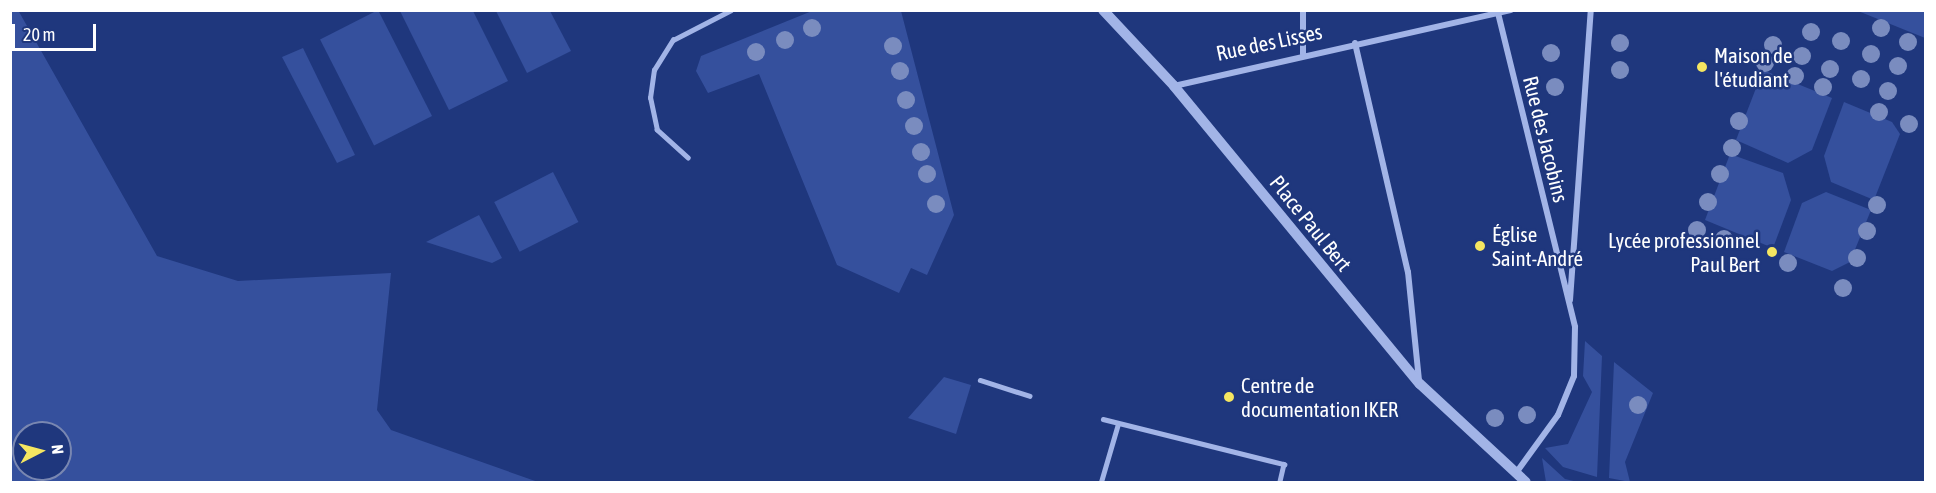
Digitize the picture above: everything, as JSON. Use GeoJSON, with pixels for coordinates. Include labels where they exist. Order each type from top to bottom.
{"type":"FeatureCollection","features":[{"type":"Feature","properties":{"kind":"street"},"geometry":{"type":"LineString","coordinates":[[1103,10],[1174,86]]}},
{"type":"Feature","properties":{"kind":"street"},"geometry":{"type":"LineString","coordinates":[[1302,54],[1303,10]]}},
{"type":"Feature","properties":{"kind":"street","name":"Rue des Lisses"},"geometry":{"type":"LineString","coordinates":[[1174,86],[1302,54],[1511,10]]}},
{"type":"Feature","properties":{"kind":"street"},"geometry":{"type":"LineString","coordinates":[[1516,473],[1558,416],[1574,376],[1570,307],[1592,10]]}},
{"type":"Feature","properties":{"kind":"street","name":"Rue des Jacobins"},"geometry":{"type":"LineString","coordinates":[[1498,13],[1570,307]]}},
{"type":"Feature","properties":{"kind":"street"},"geometry":{"type":"LineString","coordinates":[[1355,43],[1408,272],[1420,384]]}},
{"type":"Feature","properties":{"kind":"street","name":"Place Paul Bert"},"geometry":{"type":"LineString","coordinates":[[1174,86],[1420,384],[1526,483]]}},
{"type":"Feature","properties":{"kind":"lane"},"geometry":{"type":"LineString","coordinates":[[688,158],[657,130],[650,98],[654,70],[673,40],[731,10]]}},
{"type":"Feature","properties":{"kind":"lane"},"geometry":{"type":"LineString","coordinates":[[980,380],[1030,396]]}},
{"type":"Feature","properties":{"kind":"lane"},"geometry":{"type":"LineString","coordinates":[[1103,419],[1284,464],[1280,483]]}},
{"type":"Feature","properties":{"kind":"lane"},"geometry":{"type":"LineString","coordinates":[[1101,483],[1118,424]]}},
{"type":"Feature","properties":{"kind":"shaded area"},"geometry":{"type":"Polygon","coordinates":[[[18,10],[157,256],[238,281],[391,273],[377,410],[391,430],[538,482],[11,482],[10,11],[18,10]]]}},
{"type":"Feature","properties":{"kind":"shaded area"},"geometry":{"type":"Polygon","coordinates":[[[378,10],[432,116],[374,146],[320,40],[378,10]]]}},
{"type":"Feature","properties":{"kind":"shaded area"},"geometry":{"type":"Polygon","coordinates":[[[400,11],[473,11],[508,81],[449,110],[400,11]]]}},
{"type":"Feature","properties":{"kind":"shaded area"},"geometry":{"type":"Polygon","coordinates":[[[496,11],[550,11],[571,51],[527,73],[496,11]]]}},
{"type":"Feature","properties":{"kind":"shaded area"},"geometry":{"type":"Polygon","coordinates":[[[812,11],[901,11],[954,215],[927,275],[911,268],[899,293],[837,265],[759,74],[708,93],[696,71],[701,56],[812,11]]]}},
{"type":"Feature","properties":{"kind":"shaded area"},"geometry":{"type":"Polygon","coordinates":[[[1858,11],[1925,11],[1925,38],[1858,11]]]}},
{"type":"Feature","properties":{"kind":"shaded area"},"geometry":{"type":"Polygon","coordinates":[[[303,48],[355,155],[337,163],[282,57],[303,48]]]}},
{"type":"Feature","properties":{"kind":"shaded area"},"geometry":{"type":"Polygon","coordinates":[[[1763,70],[1832,98],[1812,150],[1788,163],[1736,140],[1763,70]]]}},
{"type":"Feature","properties":{"kind":"shaded area"},"geometry":{"type":"Polygon","coordinates":[[[1844,102],[1892,122],[1900,134],[1874,200],[1831,182],[1824,156],[1844,102]]]}},
{"type":"Feature","properties":{"kind":"shaded area"},"geometry":{"type":"Polygon","coordinates":[[[1730,154],[1783,173],[1791,200],[1773,248],[1705,220],[1730,154]]]}},
{"type":"Feature","properties":{"kind":"shaded area"},"geometry":{"type":"Polygon","coordinates":[[[553,172],[578,222],[520,252],[494,202],[553,172]]]}},
{"type":"Feature","properties":{"kind":"shaded area"},"geometry":{"type":"Polygon","coordinates":[[[1826,192],[1871,210],[1850,262],[1832,271],[1784,252],[1802,203],[1826,192]]]}},
{"type":"Feature","properties":{"kind":"shaded area"},"geometry":{"type":"Polygon","coordinates":[[[479,215],[502,258],[492,263],[426,242],[479,215]]]}},
{"type":"Feature","properties":{"kind":"shaded area"},"geometry":{"type":"Polygon","coordinates":[[[1585,341],[1602,356],[1597,477],[1563,467],[1545,448],[1568,444],[1592,392],[1583,376],[1585,341]]]}},
{"type":"Feature","properties":{"kind":"shaded area"},"geometry":{"type":"Polygon","coordinates":[[[1614,362],[1653,393],[1625,462],[1630,482],[1609,478],[1614,362]]]}},
{"type":"Feature","properties":{"kind":"shaded area"},"geometry":{"type":"Polygon","coordinates":[[[944,377],[971,385],[956,434],[908,418],[944,377]]]}},
{"type":"Feature","properties":{"kind":"shaded area"},"geometry":{"type":"Polygon","coordinates":[[[1542,458],[1565,479],[1578,482],[1546,482],[1542,458]]]}},
{"type":"Feature","properties":{"kind":"place","name":"Maison de l'étudiant"},"geometry":{"type":"Point","coordinates":[1702,67]}},
{"type":"Feature","properties":{"kind":"place","name":"Église Saint-André"},"geometry":{"type":"Point","coordinates":[1480,246]}},
{"type":"Feature","properties":{"kind":"place","name":"Lycée professionnel Paul Bert"},"geometry":{"type":"Point","coordinates":[1772,252]}},
{"type":"Feature","properties":{"kind":"place","name":"Centre de documentation IKER"},"geometry":{"type":"Point","coordinates":[1229,397]}}]}
